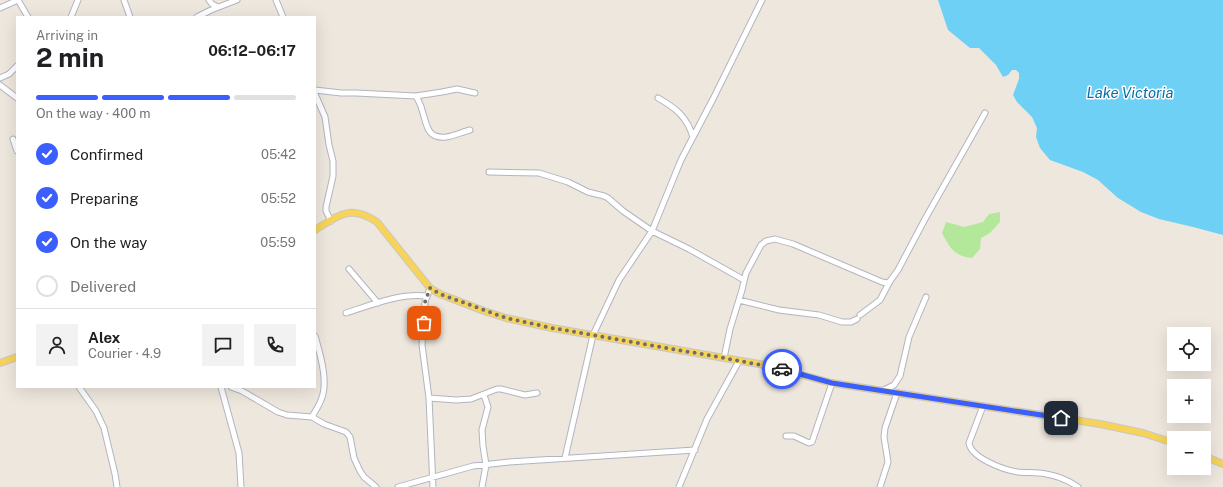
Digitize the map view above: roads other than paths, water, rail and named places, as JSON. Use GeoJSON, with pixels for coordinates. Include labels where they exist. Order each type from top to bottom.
{"type":"FeatureCollection","features":[{"type":"Feature","properties":{"kind":"main road"},"geometry":{"type":"LineString","coordinates":[[316,229],[344,214],[356,212],[368,216],[377,222],[430,288],[440,294],[506,318],[552,328],[781,369],[832,383],[1100,424],[1143,433],[1167,441]]}},
{"type":"Feature","properties":{"kind":"main road"},"geometry":{"type":"LineString","coordinates":[[0,363],[16,357]]}},
{"type":"Feature","properties":{"kind":"main road"},"geometry":{"type":"LineString","coordinates":[[1211,459],[1223,464]]}},
{"type":"Feature","properties":{"kind":"street"},"geometry":{"type":"LineString","coordinates":[[0,8],[18,0],[27,16]]}},
{"type":"Feature","properties":{"kind":"street"},"geometry":{"type":"LineString","coordinates":[[71,16],[78,0]]}},
{"type":"Feature","properties":{"kind":"street"},"geometry":{"type":"LineString","coordinates":[[124,0],[130,16]]}},
{"type":"Feature","properties":{"kind":"street"},"geometry":{"type":"LineString","coordinates":[[209,0],[212,4],[216,4]]}},
{"type":"Feature","properties":{"kind":"street"},"geometry":{"type":"LineString","coordinates":[[198,16],[216,4],[237,0]]}},
{"type":"Feature","properties":{"kind":"street"},"geometry":{"type":"LineString","coordinates":[[276,0],[283,16]]}},
{"type":"Feature","properties":{"kind":"street"},"geometry":{"type":"LineString","coordinates":[[565,458],[593,335],[619,280],[652,231],[670,184],[737,49],[749,29],[762,0]]}},
{"type":"Feature","properties":{"kind":"street"},"geometry":{"type":"LineString","coordinates":[[0,78],[9,74],[16,67]]}},
{"type":"Feature","properties":{"kind":"street"},"geometry":{"type":"LineString","coordinates":[[0,85],[16,97]]}},
{"type":"Feature","properties":{"kind":"street"},"geometry":{"type":"LineString","coordinates":[[316,90],[341,93],[356,92],[416,96],[457,89],[475,93]]}},
{"type":"Feature","properties":{"kind":"street"},"geometry":{"type":"LineString","coordinates":[[316,96],[325,117],[333,161],[333,176],[326,207],[326,212],[331,220]]}},
{"type":"Feature","properties":{"kind":"street"},"geometry":{"type":"LineString","coordinates":[[416,96],[422,110],[427,129],[430,133],[435,136],[445,137],[470,130]]}},
{"type":"Feature","properties":{"kind":"street"},"geometry":{"type":"LineString","coordinates":[[658,98],[683,116],[690,127],[693,137]]}},
{"type":"Feature","properties":{"kind":"street"},"geometry":{"type":"LineString","coordinates":[[739,300],[779,310],[818,315],[842,322],[851,322],[859,317],[880,300],[985,113]]}},
{"type":"Feature","properties":{"kind":"street"},"geometry":{"type":"LineString","coordinates":[[13,139],[16,148]]}},
{"type":"Feature","properties":{"kind":"street"},"geometry":{"type":"LineString","coordinates":[[489,172],[539,172],[568,182],[583,190],[608,198],[623,211],[652,231],[689,249],[744,280]]}},
{"type":"Feature","properties":{"kind":"street"},"geometry":{"type":"LineString","coordinates":[[724,358],[731,322],[744,280],[761,246],[766,241],[775,239],[793,244],[882,282],[887,283],[890,281]]}},
{"type":"Feature","properties":{"kind":"street"},"geometry":{"type":"LineString","coordinates":[[349,269],[378,303]]}},
{"type":"Feature","properties":{"kind":"street"},"geometry":{"type":"LineString","coordinates":[[430,288],[426,296],[422,345],[429,398],[433,487]]}},
{"type":"Feature","properties":{"kind":"street"},"geometry":{"type":"LineString","coordinates":[[346,313],[378,303],[410,296],[426,296]]}},
{"type":"Feature","properties":{"kind":"street"},"geometry":{"type":"LineString","coordinates":[[881,391],[894,384],[900,376],[909,337],[926,297]]}},
{"type":"Feature","properties":{"kind":"street"},"geometry":{"type":"LineString","coordinates":[[312,416],[322,399],[323,391],[322,357],[316,339]]}},
{"type":"Feature","properties":{"kind":"street"},"geometry":{"type":"LineString","coordinates":[[679,487],[713,408],[740,361]]}},
{"type":"Feature","properties":{"kind":"street"},"geometry":{"type":"LineString","coordinates":[[786,436],[794,436],[809,443],[812,442],[832,383]]}},
{"type":"Feature","properties":{"kind":"street"},"geometry":{"type":"LineString","coordinates":[[80,388],[96,411],[104,428],[115,474],[116,487]]}},
{"type":"Feature","properties":{"kind":"street"},"geometry":{"type":"LineString","coordinates":[[221,388],[238,453],[241,487]]}},
{"type":"Feature","properties":{"kind":"street"},"geometry":{"type":"LineString","coordinates":[[234,388],[242,391],[278,412],[287,415],[312,416],[324,424],[346,432],[350,437],[354,458],[360,472],[376,487]]}},
{"type":"Feature","properties":{"kind":"street"},"geometry":{"type":"LineString","coordinates":[[429,398],[464,400],[484,395],[497,389],[525,395],[537,393]]}},
{"type":"Feature","properties":{"kind":"street"},"geometry":{"type":"LineString","coordinates":[[880,487],[888,462],[884,437],[885,428],[897,393]]}},
{"type":"Feature","properties":{"kind":"street"},"geometry":{"type":"LineString","coordinates":[[482,487],[486,465],[482,430],[488,406],[484,395]]}},
{"type":"Feature","properties":{"kind":"street"},"geometry":{"type":"LineString","coordinates":[[983,406],[969,443],[969,447],[976,454],[983,459],[1009,470],[1016,472],[1048,474],[1067,480],[1078,487]]}},
{"type":"Feature","properties":{"kind":"street"},"geometry":{"type":"LineString","coordinates":[[398,487],[473,466],[528,460],[695,450]]}},
{"type":"Feature","properties":{"kind":"water","name":"Lake Victoria"},"geometry":{"type":"Polygon","coordinates":[[[938,0],[1223,0],[1223,235],[1159,219],[1141,212],[1118,198],[1098,180],[1083,172],[1050,160],[1040,148],[1036,137],[1037,128],[1032,117],[1017,102],[1013,95],[1019,79],[1019,73],[1016,70],[1012,70],[1008,75],[1003,77],[996,65],[979,48],[970,48],[948,30],[938,0]]]}}]}
